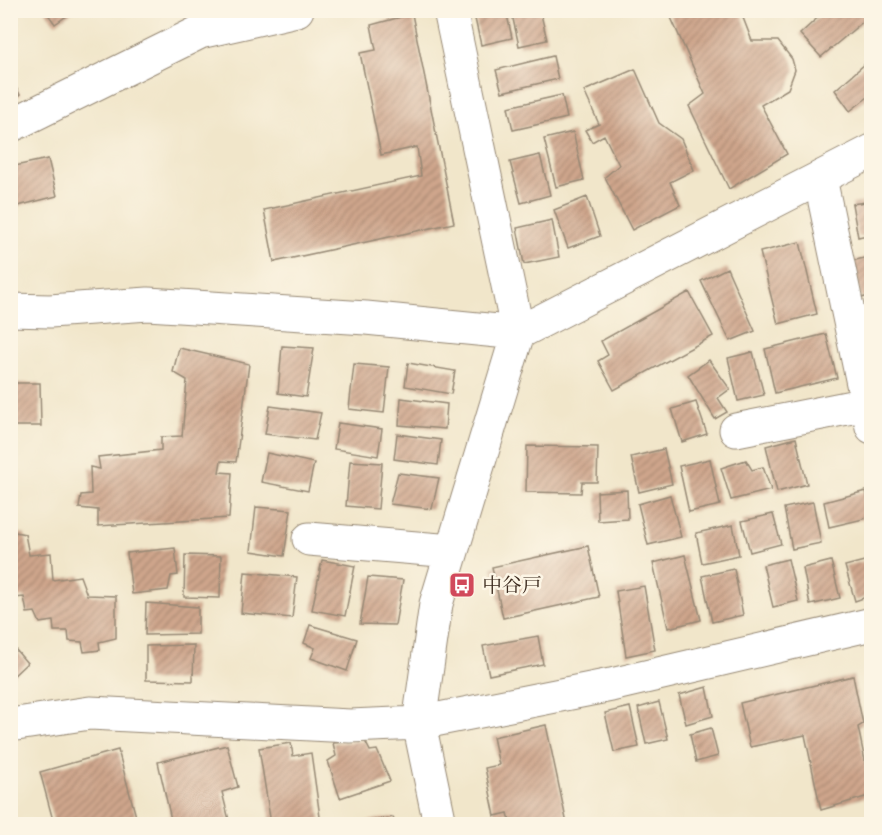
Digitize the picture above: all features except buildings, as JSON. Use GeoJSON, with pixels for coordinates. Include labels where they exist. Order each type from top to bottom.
{"type":"FeatureCollection","features":[{"type":"Feature","properties":{"kind":"street"},"geometry":{"type":"LineString","coordinates":[[10,126],[200,32],[297,10]]}},
{"type":"Feature","properties":{"kind":"street"},"geometry":{"type":"LineString","coordinates":[[440,825],[419,723],[436,604],[518,333],[450,10]]}},
{"type":"Feature","properties":{"kind":"street"},"geometry":{"type":"LineString","coordinates":[[10,310],[148,304],[366,318],[518,333],[872,151]]}},
{"type":"Feature","properties":{"kind":"street"},"geometry":{"type":"LineString","coordinates":[[736,430],[869,416],[862,329],[820,178]]}},
{"type":"Feature","properties":{"kind":"street"},"geometry":{"type":"LineString","coordinates":[[308,538],[452,550]]}},
{"type":"Feature","properties":{"kind":"street"},"geometry":{"type":"LineString","coordinates":[[10,725],[90,713],[350,726],[419,723],[611,684],[872,624]]}},
{"type":"Feature","properties":{"kind":"place","name":"中谷戸"},"geometry":{"type":"Point","coordinates":[462,585]}}]}
